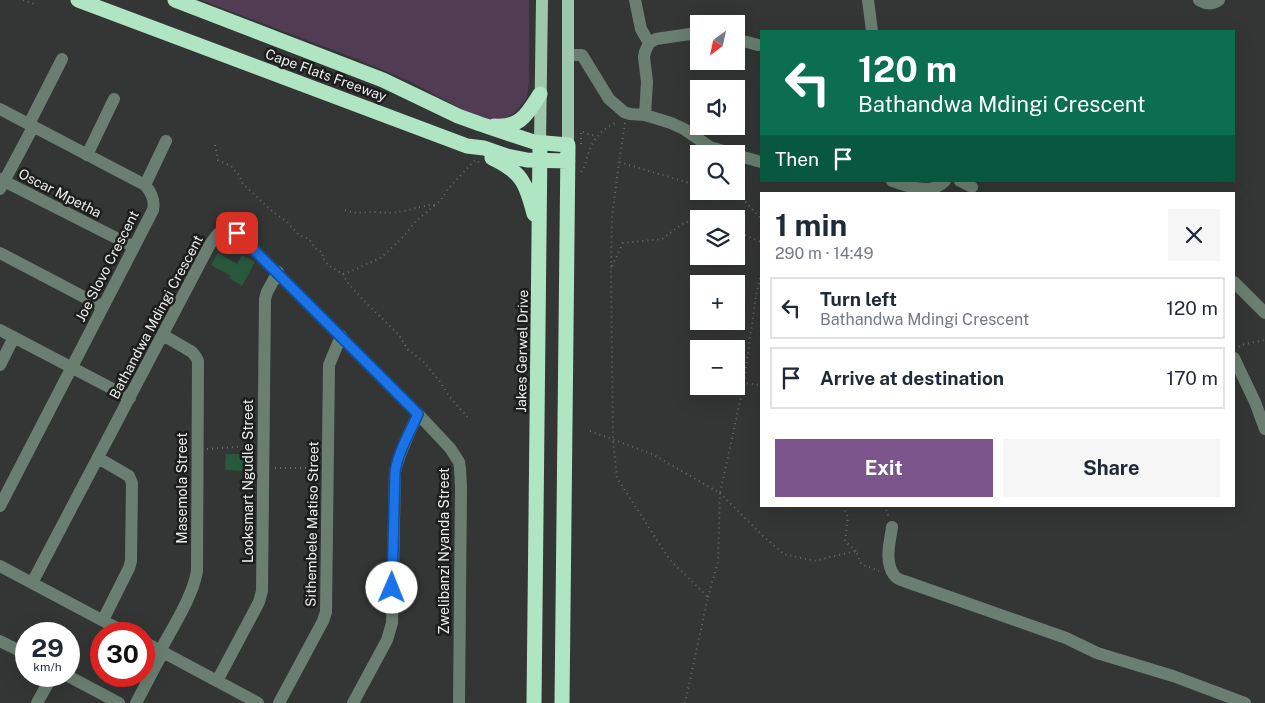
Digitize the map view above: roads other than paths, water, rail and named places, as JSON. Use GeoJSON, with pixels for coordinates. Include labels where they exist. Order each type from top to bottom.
{"type":"FeatureCollection","features":[{"type":"Feature","properties":{"kind":"highway","name":"Cape Flats Freeway"},"geometry":{"type":"LineString","coordinates":[[78,0],[467,146],[484,148],[517,158],[540,161],[568,161]]}},
{"type":"Feature","properties":{"kind":"highway","name":"Cape Flats Freeway"},"geometry":{"type":"LineString","coordinates":[[175,0],[383,80],[458,116],[540,144],[568,145]]}},
{"type":"Feature","properties":{"kind":"highway"},"geometry":{"type":"LineString","coordinates":[[480,124],[505,126],[519,122],[527,114],[540,94]]}},
{"type":"Feature","properties":{"kind":"highway","name":"Jakes Gerwel Drive"},"geometry":{"type":"LineString","coordinates":[[534,703],[540,144]]}},
{"type":"Feature","properties":{"kind":"highway"},"geometry":{"type":"LineString","coordinates":[[562,703],[568,145]]}},
{"type":"Feature","properties":{"kind":"highway"},"geometry":{"type":"LineString","coordinates":[[467,146],[502,163],[520,176],[528,192],[539,227]]}},
{"type":"Feature","properties":{"kind":"main road","name":"Jakes Gerwel Drive"},"geometry":{"type":"LineString","coordinates":[[540,144],[542,0]]}},
{"type":"Feature","properties":{"kind":"main road"},"geometry":{"type":"LineString","coordinates":[[568,0],[568,145]]}},
{"type":"Feature","properties":{"kind":"street"},"geometry":{"type":"LineString","coordinates":[[635,0],[641,29],[649,43]]}},
{"type":"Feature","properties":{"kind":"street"},"geometry":{"type":"LineString","coordinates":[[868,0],[872,30]]}},
{"type":"Feature","properties":{"kind":"street"},"geometry":{"type":"LineString","coordinates":[[1199,0],[1212,4],[1219,0]]}},
{"type":"Feature","properties":{"kind":"street"},"geometry":{"type":"LineString","coordinates":[[645,116],[647,82],[644,57],[649,43],[656,39],[690,34]]}},
{"type":"Feature","properties":{"kind":"street"},"geometry":{"type":"LineString","coordinates":[[745,41],[758,45]]}},
{"type":"Feature","properties":{"kind":"street"},"geometry":{"type":"LineString","coordinates":[[568,55],[582,55],[610,99],[628,116],[645,116],[671,123],[708,145]]}},
{"type":"Feature","properties":{"kind":"street"},"geometry":{"type":"LineString","coordinates":[[1,183],[62,59]]}},
{"type":"Feature","properties":{"kind":"street"},"geometry":{"type":"LineString","coordinates":[[87,154],[114,98]]}},
{"type":"Feature","properties":{"kind":"street"},"geometry":{"type":"LineString","coordinates":[[0,109],[145,185],[166,141]]}},
{"type":"Feature","properties":{"kind":"street"},"geometry":{"type":"LineString","coordinates":[[745,157],[760,162]]}},
{"type":"Feature","properties":{"kind":"street"},"geometry":{"type":"LineString","coordinates":[[896,182],[923,189],[938,187],[944,182]]}},
{"type":"Feature","properties":{"kind":"street","name":"Oscar Mpetha"},"geometry":{"type":"LineString","coordinates":[[1,183],[134,248]]}},
{"type":"Feature","properties":{"kind":"street","name":"Joe Slovo Crescent"},"geometry":{"type":"LineString","coordinates":[[0,506],[153,210],[153,197],[145,185]]}},
{"type":"Feature","properties":{"kind":"street","name":"Bathandwa Mdingi Crescent"},"geometry":{"type":"LineString","coordinates":[[32,583],[209,246],[220,232],[226,229],[237,233],[278,272],[418,414]]}},
{"type":"Feature","properties":{"kind":"street"},"geometry":{"type":"LineString","coordinates":[[0,253],[103,307]]}},
{"type":"Feature","properties":{"kind":"street","name":"Looksmart Ngudle Street"},"geometry":{"type":"LineString","coordinates":[[217,681],[259,602],[262,592],[265,299],[278,272]]}},
{"type":"Feature","properties":{"kind":"street"},"geometry":{"type":"LineString","coordinates":[[1235,283],[1265,314]]}},
{"type":"Feature","properties":{"kind":"street"},"geometry":{"type":"LineString","coordinates":[[0,330],[130,398]]}},
{"type":"Feature","properties":{"kind":"street","name":"Masemola Street"},"geometry":{"type":"LineString","coordinates":[[136,703],[191,592],[197,571],[198,361],[192,352],[163,335]]}},
{"type":"Feature","properties":{"kind":"street","name":"Sithembele Matiso Street"},"geometry":{"type":"LineString","coordinates":[[279,703],[326,612],[329,365],[341,336]]}},
{"type":"Feature","properties":{"kind":"street"},"geometry":{"type":"LineString","coordinates":[[0,365],[14,337]]}},
{"type":"Feature","properties":{"kind":"street"},"geometry":{"type":"LineString","coordinates":[[1236,353],[1265,428]]}},
{"type":"Feature","properties":{"kind":"street"},"geometry":{"type":"LineString","coordinates":[[353,703],[390,632],[392,623],[395,472],[402,449],[418,414]]}},
{"type":"Feature","properties":{"kind":"street","name":"Zwelibanzi Nyanda Street"},"geometry":{"type":"LineString","coordinates":[[418,414],[450,448],[457,457],[460,468],[459,703]]}},
{"type":"Feature","properties":{"kind":"street"},"geometry":{"type":"LineString","coordinates":[[98,458],[129,476],[132,483],[131,561],[103,620]]}},
{"type":"Feature","properties":{"kind":"street"},"geometry":{"type":"LineString","coordinates":[[892,527],[888,558],[894,576],[904,581],[1066,638],[1097,653],[1173,676],[1245,703]]}},
{"type":"Feature","properties":{"kind":"street"},"geometry":{"type":"LineString","coordinates":[[0,566],[107,622]]}},
{"type":"Feature","properties":{"kind":"street"},"geometry":{"type":"LineString","coordinates":[[0,641],[15,648]]}},
{"type":"Feature","properties":{"kind":"street"},"geometry":{"type":"LineString","coordinates":[[155,648],[258,703]]}},
{"type":"Feature","properties":{"kind":"street"},"geometry":{"type":"LineString","coordinates":[[80,682],[119,703]]}},
{"type":"Feature","properties":{"kind":"street"},"geometry":{"type":"LineString","coordinates":[[37,703],[46,687]]}}]}
